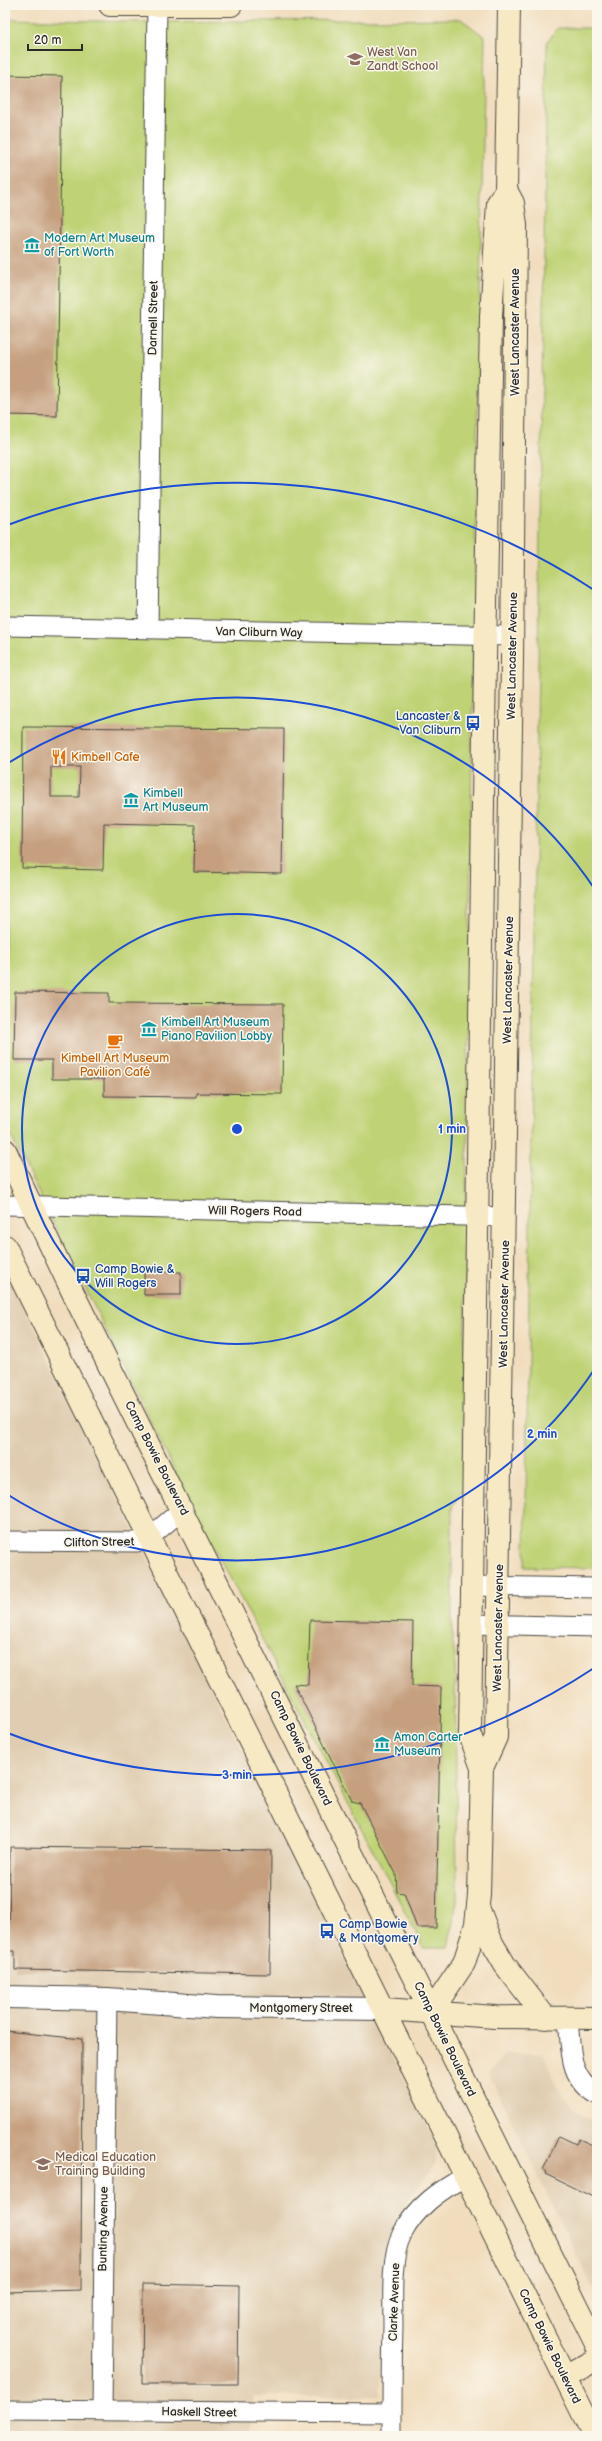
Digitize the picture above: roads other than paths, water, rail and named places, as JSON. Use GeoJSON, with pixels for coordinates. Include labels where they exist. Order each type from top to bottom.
{"type":"FeatureCollection","features":[{"type":"Feature","properties":{"kind":"main road"},"geometry":{"type":"LineString","coordinates":[[110,5],[231,5]]}},
{"type":"Feature","properties":{"kind":"main road","name":"West Lancaster Avenue"},"geometry":{"type":"LineString","coordinates":[[482,1768],[496,1737],[505,1217],[513,636],[516,225],[513,203],[506,190],[509,5]]}},
{"type":"Feature","properties":{"kind":"main road","name":"West Lancaster Avenue"},"geometry":{"type":"LineString","coordinates":[[431,2012],[464,1963],[476,1924],[478,1906],[482,1768],[470,1735],[485,636],[491,317],[498,203],[506,190]]}},
{"type":"Feature","properties":{"kind":"main road","name":"Camp Bowie Boulevard"},"geometry":{"type":"LineString","coordinates":[[5,1150],[597,2346]]}},
{"type":"Feature","properties":{"kind":"main road","name":"Camp Bowie Boulevard"},"geometry":{"type":"LineString","coordinates":[[5,1246],[384,2009],[594,2436]]}},
{"type":"Feature","properties":{"kind":"main road"},"geometry":{"type":"LineString","coordinates":[[478,1906],[492,1943],[498,1954],[546,2018]]}},
{"type":"Feature","properties":{"kind":"main road","name":"Montgomery Street"},"geometry":{"type":"LineString","coordinates":[[384,2009],[495,2017],[597,2018]]}},
{"type":"Feature","properties":{"kind":"main road"},"geometry":{"type":"LineString","coordinates":[[565,2377],[597,2359]]}},
{"type":"Feature","properties":{"kind":"street","name":"Darnell Street"},"geometry":{"type":"LineString","coordinates":[[148,629],[158,6]]}},
{"type":"Feature","properties":{"kind":"street","name":"Van Cliburn Way"},"geometry":{"type":"LineString","coordinates":[[5,626],[513,636]]}},
{"type":"Feature","properties":{"kind":"street","name":"Will Rogers Road"},"geometry":{"type":"LineString","coordinates":[[5,1205],[505,1217]]}},
{"type":"Feature","properties":{"kind":"street","name":"Clifton Street"},"geometry":{"type":"LineString","coordinates":[[5,1541],[137,1542],[150,1537],[183,1509]]}},
{"type":"Feature","properties":{"kind":"street"},"geometry":{"type":"LineString","coordinates":[[472,1586],[597,1588]]}},
{"type":"Feature","properties":{"kind":"street"},"geometry":{"type":"LineString","coordinates":[[472,1624],[597,1627]]}},
{"type":"Feature","properties":{"kind":"street","name":"Montgomery Street"},"geometry":{"type":"LineString","coordinates":[[5,1997],[107,1999],[216,2008],[384,2009]]}},
{"type":"Feature","properties":{"kind":"street","name":"Bunting Avenue"},"geometry":{"type":"LineString","coordinates":[[102,2410],[107,1999]]}},
{"type":"Feature","properties":{"kind":"street"},"geometry":{"type":"LineString","coordinates":[[568,2018],[572,2062],[576,2074],[590,2090],[597,2094]]}},
{"type":"Feature","properties":{"kind":"street","name":"Clarke Avenue"},"geometry":{"type":"LineString","coordinates":[[392,2436],[393,2287],[396,2256],[401,2235],[420,2206],[440,2191],[466,2176]]}},
{"type":"Feature","properties":{"kind":"street","name":"Haskell Street"},"geometry":{"type":"LineString","coordinates":[[5,2410],[392,2413]]}},
{"type":"Feature","properties":{"kind":"place","name":"West Van Zandt School"},"geometry":{"type":"Point","coordinates":[355,59]}},
{"type":"Feature","properties":{"kind":"place","name":"Modern Art Museum of Fort Worth"},"geometry":{"type":"Point","coordinates":[32,245]}},
{"type":"Feature","properties":{"kind":"place","name":"Lancaster & Van Cliburn"},"geometry":{"type":"Point","coordinates":[473,723]}},
{"type":"Feature","properties":{"kind":"place","name":"Kimbell Cafe"},"geometry":{"type":"Point","coordinates":[59,757]}},
{"type":"Feature","properties":{"kind":"place","name":"Kimbell Art Museum"},"geometry":{"type":"Point","coordinates":[131,800]}},
{"type":"Feature","properties":{"kind":"place","name":"Kimbell Art Museum Piano Pavilion Lobby"},"geometry":{"type":"Point","coordinates":[149,1029]}},
{"type":"Feature","properties":{"kind":"place","name":"Kimbell Art Museum Pavilion Café"},"geometry":{"type":"Point","coordinates":[115,1041]}},
{"type":"Feature","properties":{"kind":"place","name":"Camp Bowie & Will Rogers"},"geometry":{"type":"Point","coordinates":[83,1276]}},
{"type":"Feature","properties":{"kind":"place","name":"Amon Carter Museum"},"geometry":{"type":"Point","coordinates":[382,1744]}},
{"type":"Feature","properties":{"kind":"place","name":"Camp Bowie & Montgomery"},"geometry":{"type":"Point","coordinates":[327,1931]}},
{"type":"Feature","properties":{"kind":"place","name":"Medical Education Training Building"},"geometry":{"type":"Point","coordinates":[43,2164]}}]}
